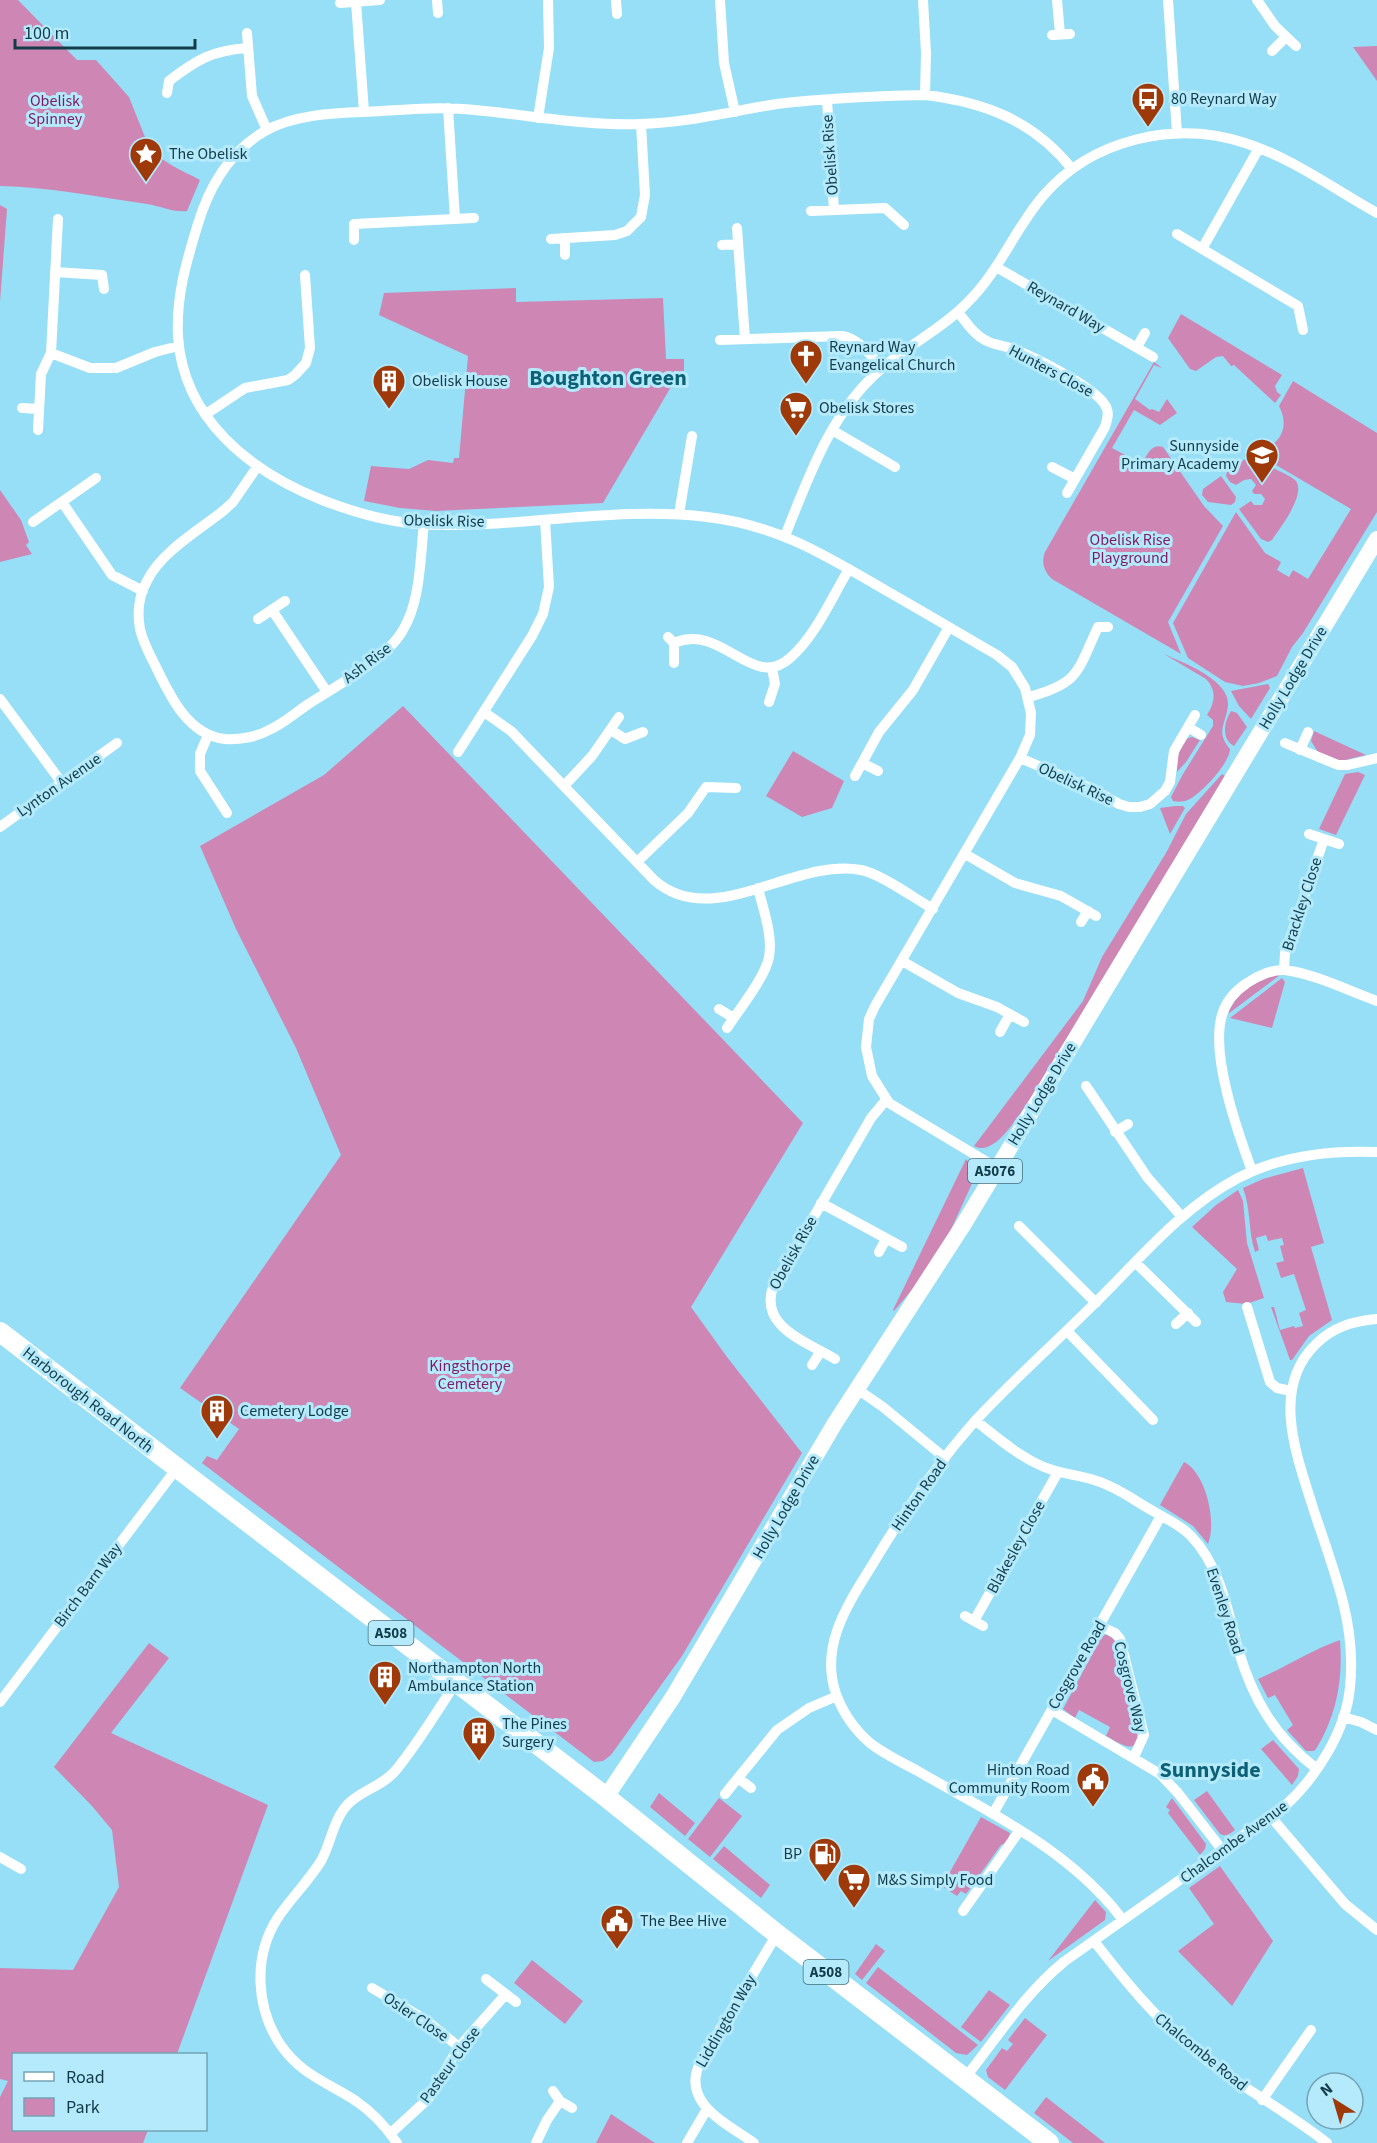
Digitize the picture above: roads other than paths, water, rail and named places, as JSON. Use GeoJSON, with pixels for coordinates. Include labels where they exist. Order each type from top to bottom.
{"type":"FeatureCollection","features":[{"type":"Feature","properties":{"kind":"highway","name":"Harborough Road North"},"geometry":{"type":"LineString","coordinates":[[0,1332],[177,1468]]}},
{"type":"Feature","properties":{"kind":"highway","name":"A508"},"geometry":{"type":"LineString","coordinates":[[177,1468],[455,1684],[606,1797],[777,1934],[1049,2143]]}},
{"type":"Feature","properties":{"kind":"main road","name":"Holly Lodge Drive"},"geometry":{"type":"LineString","coordinates":[[606,1797],[710,1636],[823,1443],[997,1168],[1377,539]]}},
{"type":"Feature","properties":{"kind":"street"},"geometry":{"type":"LineString","coordinates":[[340,3],[380,0]]}},
{"type":"Feature","properties":{"kind":"street"},"geometry":{"type":"LineString","coordinates":[[437,0],[438,13]]}},
{"type":"Feature","properties":{"kind":"street"},"geometry":{"type":"LineString","coordinates":[[538,118],[549,48],[548,0],[553,0]]}},
{"type":"Feature","properties":{"kind":"street"},"geometry":{"type":"LineString","coordinates":[[616,0],[617,14]]}},
{"type":"Feature","properties":{"kind":"street"},"geometry":{"type":"LineString","coordinates":[[720,0],[724,63],[735,112]]}},
{"type":"Feature","properties":{"kind":"street"},"geometry":{"type":"LineString","coordinates":[[923,0],[925,95]]}},
{"type":"Feature","properties":{"kind":"street"},"geometry":{"type":"LineString","coordinates":[[1057,0],[1061,34]]}},
{"type":"Feature","properties":{"kind":"street"},"geometry":{"type":"LineString","coordinates":[[1168,0],[1177,133]]}},
{"type":"Feature","properties":{"kind":"street"},"geometry":{"type":"LineString","coordinates":[[1257,0],[1286,37],[1296,46]]}},
{"type":"Feature","properties":{"kind":"street"},"geometry":{"type":"LineString","coordinates":[[356,2],[364,112]]}},
{"type":"Feature","properties":{"kind":"street"},"geometry":{"type":"LineString","coordinates":[[247,33],[252,96],[267,130]]}},
{"type":"Feature","properties":{"kind":"street"},"geometry":{"type":"LineString","coordinates":[[1272,51],[1286,37]]}},
{"type":"Feature","properties":{"kind":"street"},"geometry":{"type":"LineString","coordinates":[[167,93],[169,81],[189,65],[219,51],[248,48]]}},
{"type":"Feature","properties":{"kind":"street","name":"Obelisk Rise"},"geometry":{"type":"LineString","coordinates":[[997,1168],[886,1100],[872,1076],[868,1061],[866,1034],[875,1006],[1020,758],[1030,735],[1029,697],[1020,679],[1006,662],[819,551],[785,536],[730,520],[679,514],[624,514],[545,520],[424,524],[383,518],[344,508],[303,492],[257,468],[232,446],[206,414],[188,379],[179,346],[178,318],[181,283],[206,200],[222,171],[234,156],[267,130],[311,117],[448,108],[588,123],[641,124],[676,121],[783,104],[925,95],[976,104],[1020,122],[1052,145],[1072,169]]}},
{"type":"Feature","properties":{"kind":"street","name":"Obelisk Rise"},"geometry":{"type":"LineString","coordinates":[[827,100],[834,210]]}},
{"type":"Feature","properties":{"kind":"street"},"geometry":{"type":"LineString","coordinates":[[448,108],[455,219]]}},
{"type":"Feature","properties":{"kind":"street"},"geometry":{"type":"LineString","coordinates":[[551,239],[615,235],[627,231],[641,217],[645,195],[641,124]]}},
{"type":"Feature","properties":{"kind":"street"},"geometry":{"type":"LineString","coordinates":[[785,536],[810,473],[832,430],[856,394],[882,368],[958,312],[978,292],[1035,206],[1052,186],[1072,169],[1114,146],[1177,133],[1218,136],[1259,148],[1377,213]]}},
{"type":"Feature","properties":{"kind":"street"},"geometry":{"type":"LineString","coordinates":[[1202,249],[1259,148]]}},
{"type":"Feature","properties":{"kind":"street","name":"Obelisk Rise"},"geometry":{"type":"LineString","coordinates":[[810,211],[885,208],[903,225]]}},
{"type":"Feature","properties":{"kind":"street"},"geometry":{"type":"LineString","coordinates":[[354,240],[354,224],[474,218]]}},
{"type":"Feature","properties":{"kind":"street"},"geometry":{"type":"LineString","coordinates":[[38,430],[41,374],[51,353],[58,219]]}},
{"type":"Feature","properties":{"kind":"street"},"geometry":{"type":"LineString","coordinates":[[737,228],[745,339]]}},
{"type":"Feature","properties":{"kind":"street"},"geometry":{"type":"LineString","coordinates":[[1177,234],[1298,306],[1303,330]]}},
{"type":"Feature","properties":{"kind":"street"},"geometry":{"type":"LineString","coordinates":[[565,238],[565,255]]}},
{"type":"Feature","properties":{"kind":"street"},"geometry":{"type":"LineString","coordinates":[[722,245],[738,244]]}},
{"type":"Feature","properties":{"kind":"street","name":"Reynard Way"},"geometry":{"type":"LineString","coordinates":[[996,267],[1153,357]]}},
{"type":"Feature","properties":{"kind":"street"},"geometry":{"type":"LineString","coordinates":[[56,272],[102,275],[104,289]]}},
{"type":"Feature","properties":{"kind":"street"},"geometry":{"type":"LineString","coordinates":[[206,414],[245,388],[288,380],[306,363],[310,348],[306,275]]}},
{"type":"Feature","properties":{"kind":"street","name":"Hunters Close"},"geometry":{"type":"LineString","coordinates":[[958,312],[978,336],[986,341],[1010,348],[1055,369],[1092,391],[1104,402],[1108,418],[1105,427],[1067,494]]}},
{"type":"Feature","properties":{"kind":"street"},"geometry":{"type":"LineString","coordinates":[[1137,347],[1144,333]]}},
{"type":"Feature","properties":{"kind":"street"},"geometry":{"type":"LineString","coordinates":[[720,340],[832,335],[849,337],[860,344],[882,368]]}},
{"type":"Feature","properties":{"kind":"street"},"geometry":{"type":"LineString","coordinates":[[51,353],[90,368],[116,368],[155,352],[179,346]]}},
{"type":"Feature","properties":{"kind":"street"},"geometry":{"type":"LineString","coordinates":[[22,408],[38,408]]}},
{"type":"Feature","properties":{"kind":"street"},"geometry":{"type":"LineString","coordinates":[[832,430],[895,467]]}},
{"type":"Feature","properties":{"kind":"street"},"geometry":{"type":"LineString","coordinates":[[679,514],[692,436]]}},
{"type":"Feature","properties":{"kind":"street"},"geometry":{"type":"LineString","coordinates":[[1052,467],[1075,479]]}},
{"type":"Feature","properties":{"kind":"street"},"geometry":{"type":"LineString","coordinates":[[227,813],[200,771],[200,754],[208,735],[189,720],[175,703],[145,644],[138,614],[143,591],[151,573],[159,563],[233,502],[257,468]]}},
{"type":"Feature","properties":{"kind":"street"},"geometry":{"type":"LineString","coordinates":[[33,522],[96,478]]}},
{"type":"Feature","properties":{"kind":"street"},"geometry":{"type":"LineString","coordinates":[[62,502],[112,575],[143,591]]}},
{"type":"Feature","properties":{"kind":"street"},"geometry":{"type":"LineString","coordinates":[[458,752],[531,636],[547,605],[549,579],[545,520]]}},
{"type":"Feature","properties":{"kind":"street","name":"Ash Rise"},"geometry":{"type":"LineString","coordinates":[[208,735],[226,739],[249,737],[269,730],[385,652],[403,630],[414,604],[424,524]]}},
{"type":"Feature","properties":{"kind":"street"},"geometry":{"type":"LineString","coordinates":[[674,663],[671,640],[689,639],[706,640],[764,668],[772,668],[790,659],[805,642],[849,569]]}},
{"type":"Feature","properties":{"kind":"street"},"geometry":{"type":"LineString","coordinates":[[258,619],[285,600]]}},
{"type":"Feature","properties":{"kind":"street","name":"Ash Rise"},"geometry":{"type":"LineString","coordinates":[[272,610],[327,692]]}},
{"type":"Feature","properties":{"kind":"street"},"geometry":{"type":"LineString","coordinates":[[1029,697],[1056,689],[1072,678],[1082,663],[1100,624]]}},
{"type":"Feature","properties":{"kind":"street"},"geometry":{"type":"LineString","coordinates":[[855,776],[879,732],[913,690],[949,627]]}},
{"type":"Feature","properties":{"kind":"street"},"geometry":{"type":"LineString","coordinates":[[770,702],[775,684],[772,668]]}},
{"type":"Feature","properties":{"kind":"street"},"geometry":{"type":"LineString","coordinates":[[0,699],[62,783]]}},
{"type":"Feature","properties":{"kind":"street"},"geometry":{"type":"LineString","coordinates":[[484,712],[511,731],[662,887],[681,897],[707,899],[829,871],[861,870],[872,873],[933,909]]}},
{"type":"Feature","properties":{"kind":"street","name":"Obelisk Rise"},"geometry":{"type":"LineString","coordinates":[[1020,758],[1090,788],[1119,804],[1140,807],[1150,804],[1166,791],[1170,782],[1174,751],[1195,715]]}},
{"type":"Feature","properties":{"kind":"street"},"geometry":{"type":"LineString","coordinates":[[564,786],[592,756],[619,717]]}},
{"type":"Feature","properties":{"kind":"street"},"geometry":{"type":"LineString","coordinates":[[1188,727],[1200,735]]}},
{"type":"Feature","properties":{"kind":"street"},"geometry":{"type":"LineString","coordinates":[[611,730],[625,739],[643,732]]}},
{"type":"Feature","properties":{"kind":"street"},"geometry":{"type":"LineString","coordinates":[[1300,750],[1308,732]]}},
{"type":"Feature","properties":{"kind":"street","name":"Lynton Avenue"},"geometry":{"type":"LineString","coordinates":[[0,827],[117,743]]}},
{"type":"Feature","properties":{"kind":"street"},"geometry":{"type":"LineString","coordinates":[[1286,743],[1338,765],[1377,758]]}},
{"type":"Feature","properties":{"kind":"street"},"geometry":{"type":"LineString","coordinates":[[862,763],[878,771]]}},
{"type":"Feature","properties":{"kind":"street"},"geometry":{"type":"LineString","coordinates":[[637,862],[688,813],[706,787],[736,788]]}},
{"type":"Feature","properties":{"kind":"street","name":"Brackley Close"},"geometry":{"type":"LineString","coordinates":[[1309,834],[1339,844]]}},
{"type":"Feature","properties":{"kind":"street","name":"Brackley Close"},"geometry":{"type":"LineString","coordinates":[[1284,970],[1285,953],[1324,839]]}},
{"type":"Feature","properties":{"kind":"street"},"geometry":{"type":"LineString","coordinates":[[965,854],[1015,883],[1061,896],[1092,913],[1081,922]]}},
{"type":"Feature","properties":{"kind":"street"},"geometry":{"type":"LineString","coordinates":[[727,1028],[761,975],[769,958],[769,939],[758,888]]}},
{"type":"Feature","properties":{"kind":"street"},"geometry":{"type":"LineString","coordinates":[[902,961],[958,993],[1024,1022]]}},
{"type":"Feature","properties":{"kind":"street"},"geometry":{"type":"LineString","coordinates":[[1252,1171],[1232,1113],[1220,1048],[1221,1020],[1231,997],[1260,975],[1284,970],[1302,974],[1377,1001]]}},
{"type":"Feature","properties":{"kind":"street"},"geometry":{"type":"LineString","coordinates":[[719,1009],[734,1018]]}},
{"type":"Feature","properties":{"kind":"street"},"geometry":{"type":"LineString","coordinates":[[1000,1032],[1010,1014]]}},
{"type":"Feature","properties":{"kind":"street"},"geometry":{"type":"LineString","coordinates":[[1086,1086],[1148,1178],[1182,1217]]}},
{"type":"Feature","properties":{"kind":"street","name":"Obelisk Rise"},"geometry":{"type":"LineString","coordinates":[[835,1359],[775,1320],[770,1303],[773,1287],[871,1118],[886,1100]]}},
{"type":"Feature","properties":{"kind":"street"},"geometry":{"type":"LineString","coordinates":[[1115,1132],[1128,1124]]}},
{"type":"Feature","properties":{"kind":"street","name":"Hinton Road"},"geometry":{"type":"LineString","coordinates":[[1123,1920],[1100,1892],[1081,1875],[1020,1830],[869,1742],[849,1719],[837,1696],[831,1653],[835,1632],[902,1516],[945,1458],[1003,1392],[1182,1217],[1210,1195],[1252,1171],[1318,1154],[1377,1152]]}},
{"type":"Feature","properties":{"kind":"street","name":"Obelisk Rise"},"geometry":{"type":"LineString","coordinates":[[821,1203],[902,1247]]}},
{"type":"Feature","properties":{"kind":"street"},"geometry":{"type":"LineString","coordinates":[[1019,1226],[1096,1303]]}},
{"type":"Feature","properties":{"kind":"street"},"geometry":{"type":"LineString","coordinates":[[879,1252],[886,1239]]}},
{"type":"Feature","properties":{"kind":"street"},"geometry":{"type":"LineString","coordinates":[[1136,1263],[1196,1322]]}},
{"type":"Feature","properties":{"kind":"street"},"geometry":{"type":"LineString","coordinates":[[1247,1307],[1270,1382],[1277,1388],[1292,1391]]}},
{"type":"Feature","properties":{"kind":"street"},"geometry":{"type":"LineString","coordinates":[[1176,1324],[1188,1313]]}},
{"type":"Feature","properties":{"kind":"street","name":"Chalcombe Avenue"},"geometry":{"type":"LineString","coordinates":[[965,2078],[1038,1986],[1060,1965],[1271,1817],[1297,1795],[1317,1769],[1343,1717],[1350,1689],[1349,1635],[1342,1599],[1296,1452],[1291,1422],[1292,1391],[1303,1359],[1322,1338],[1349,1324],[1377,1319]]}},
{"type":"Feature","properties":{"kind":"street"},"geometry":{"type":"LineString","coordinates":[[1067,1331],[1153,1420]]}},
{"type":"Feature","properties":{"kind":"street"},"geometry":{"type":"LineString","coordinates":[[812,1365],[821,1350]]}},
{"type":"Feature","properties":{"kind":"street"},"geometry":{"type":"LineString","coordinates":[[857,1389],[884,1407],[945,1458]]}},
{"type":"Feature","properties":{"kind":"street","name":"Evenley Road"},"geometry":{"type":"LineString","coordinates":[[976,1421],[1021,1455],[1058,1472],[1105,1484],[1187,1532],[1205,1554],[1222,1593],[1242,1660],[1255,1693],[1279,1735],[1317,1769]]}},
{"type":"Feature","properties":{"kind":"street","name":"Birch Barn Way"},"geometry":{"type":"LineString","coordinates":[[0,1702],[177,1468]]}},
{"type":"Feature","properties":{"kind":"street","name":"Blakesley Close"},"geometry":{"type":"LineString","coordinates":[[974,1621],[1058,1472]]}},
{"type":"Feature","properties":{"kind":"street","name":"Cosgrove Road"},"geometry":{"type":"LineString","coordinates":[[993,1814],[1161,1516]]}},
{"type":"Feature","properties":{"kind":"street","name":"Cosgrove Way"},"geometry":{"type":"LineString","coordinates":[[1100,1626],[1115,1633],[1120,1640],[1143,1735],[1134,1757]]}},
{"type":"Feature","properties":{"kind":"street"},"geometry":{"type":"LineString","coordinates":[[398,2143],[391,2133],[356,2102],[305,2072],[281,2046],[263,2007],[260,1981],[263,1955],[273,1925],[322,1859],[346,1806],[394,1773],[455,1684]]}},
{"type":"Feature","properties":{"kind":"street"},"geometry":{"type":"LineString","coordinates":[[725,1794],[777,1730],[809,1708],[837,1696]]}},
{"type":"Feature","properties":{"kind":"street","name":"Cosgrove Way"},"geometry":{"type":"LineString","coordinates":[[1052,1710],[1160,1774],[1223,1851]]}},
{"type":"Feature","properties":{"kind":"street"},"geometry":{"type":"LineString","coordinates":[[1343,1717],[1377,1730]]}},
{"type":"Feature","properties":{"kind":"street"},"geometry":{"type":"LineString","coordinates":[[738,1778],[751,1788]]}},
{"type":"Feature","properties":{"kind":"street"},"geometry":{"type":"LineString","coordinates":[[1271,1817],[1335,1893],[1377,1930]]}},
{"type":"Feature","properties":{"kind":"street"},"geometry":{"type":"LineString","coordinates":[[963,1911],[1020,1830]]}},
{"type":"Feature","properties":{"kind":"street"},"geometry":{"type":"LineString","coordinates":[[0,1857],[21,1869]]}},
{"type":"Feature","properties":{"kind":"street","name":"Liddington Way"},"geometry":{"type":"LineString","coordinates":[[707,2109],[697,2092],[696,2070],[777,1934]]}},
{"type":"Feature","properties":{"kind":"street","name":"Chalcombe Road"},"geometry":{"type":"LineString","coordinates":[[1094,1941],[1138,1998],[1167,2027],[1213,2065],[1327,2143]]}},
{"type":"Feature","properties":{"kind":"street"},"geometry":{"type":"LineString","coordinates":[[486,1979],[516,2002]]}},
{"type":"Feature","properties":{"kind":"street","name":"Osler Close"},"geometry":{"type":"LineString","coordinates":[[372,1988],[426,2020],[459,2047]]}},
{"type":"Feature","properties":{"kind":"street","name":"Pasteur Close"},"geometry":{"type":"LineString","coordinates":[[391,2133],[428,2099],[459,2047],[506,1994]]}},
{"type":"Feature","properties":{"kind":"street"},"geometry":{"type":"LineString","coordinates":[[1262,2100],[1311,2030]]}},
{"type":"Feature","properties":{"kind":"street"},"geometry":{"type":"LineString","coordinates":[[553,2091],[560,2102],[572,2108]]}},
{"type":"Feature","properties":{"kind":"street"},"geometry":{"type":"LineString","coordinates":[[536,2143],[547,2120],[560,2102]]}},
{"type":"Feature","properties":{"kind":"street"},"geometry":{"type":"LineString","coordinates":[[687,2143],[707,2109],[754,2143]]}},
{"type":"Feature","properties":{"kind":"place","name":"80 Reynard Way"},"geometry":{"type":"Point","coordinates":[1148,128]}},
{"type":"Feature","properties":{"kind":"place","name":"The Obelisk"},"geometry":{"type":"Point","coordinates":[146,183]}},
{"type":"Feature","properties":{"kind":"place","name":"Reynard Way Evangelical Church"},"geometry":{"type":"Point","coordinates":[806,385]}},
{"type":"Feature","properties":{"kind":"place","name":"Obelisk House"},"geometry":{"type":"Point","coordinates":[389,410]}},
{"type":"Feature","properties":{"kind":"place","name":"Obelisk Stores"},"geometry":{"type":"Point","coordinates":[796,437]}},
{"type":"Feature","properties":{"kind":"place","name":"Sunnyside Primary Academy"},"geometry":{"type":"Point","coordinates":[1262,484]}},
{"type":"Feature","properties":{"kind":"place","name":"Cemetery Lodge"},"geometry":{"type":"Point","coordinates":[217,1440]}},
{"type":"Feature","properties":{"kind":"place","name":"Northampton North Ambulance Station"},"geometry":{"type":"Point","coordinates":[385,1706]}},
{"type":"Feature","properties":{"kind":"place","name":"The Pines Surgery"},"geometry":{"type":"Point","coordinates":[479,1762]}},
{"type":"Feature","properties":{"kind":"place","name":"Hinton Road Community Room"},"geometry":{"type":"Point","coordinates":[1093,1808]}},
{"type":"Feature","properties":{"kind":"place","name":"BP"},"geometry":{"type":"Point","coordinates":[825,1883]}},
{"type":"Feature","properties":{"kind":"place","name":"M&S Simply Food"},"geometry":{"type":"Point","coordinates":[854,1909]}},
{"type":"Feature","properties":{"kind":"place","name":"The Bee Hive"},"geometry":{"type":"Point","coordinates":[617,1950]}},
{"type":"Feature","properties":{"kind":"district","name":"Boughton Green"},"geometry":{"type":"Point","coordinates":[608,378]}},
{"type":"Feature","properties":{"kind":"district","name":"Sunnyside"},"geometry":{"type":"Point","coordinates":[1210,1770]}},
{"type":"Feature","properties":{"kind":"park label","name":"Obelisk Spinney"},"geometry":{"type":"Point","coordinates":[55,110]}},
{"type":"Feature","properties":{"kind":"park label","name":"Obelisk Rise Playground"},"geometry":{"type":"Point","coordinates":[1130,549]}},
{"type":"Feature","properties":{"kind":"park label","name":"Kingsthorpe Cemetery"},"geometry":{"type":"Point","coordinates":[470,1375]}}]}
